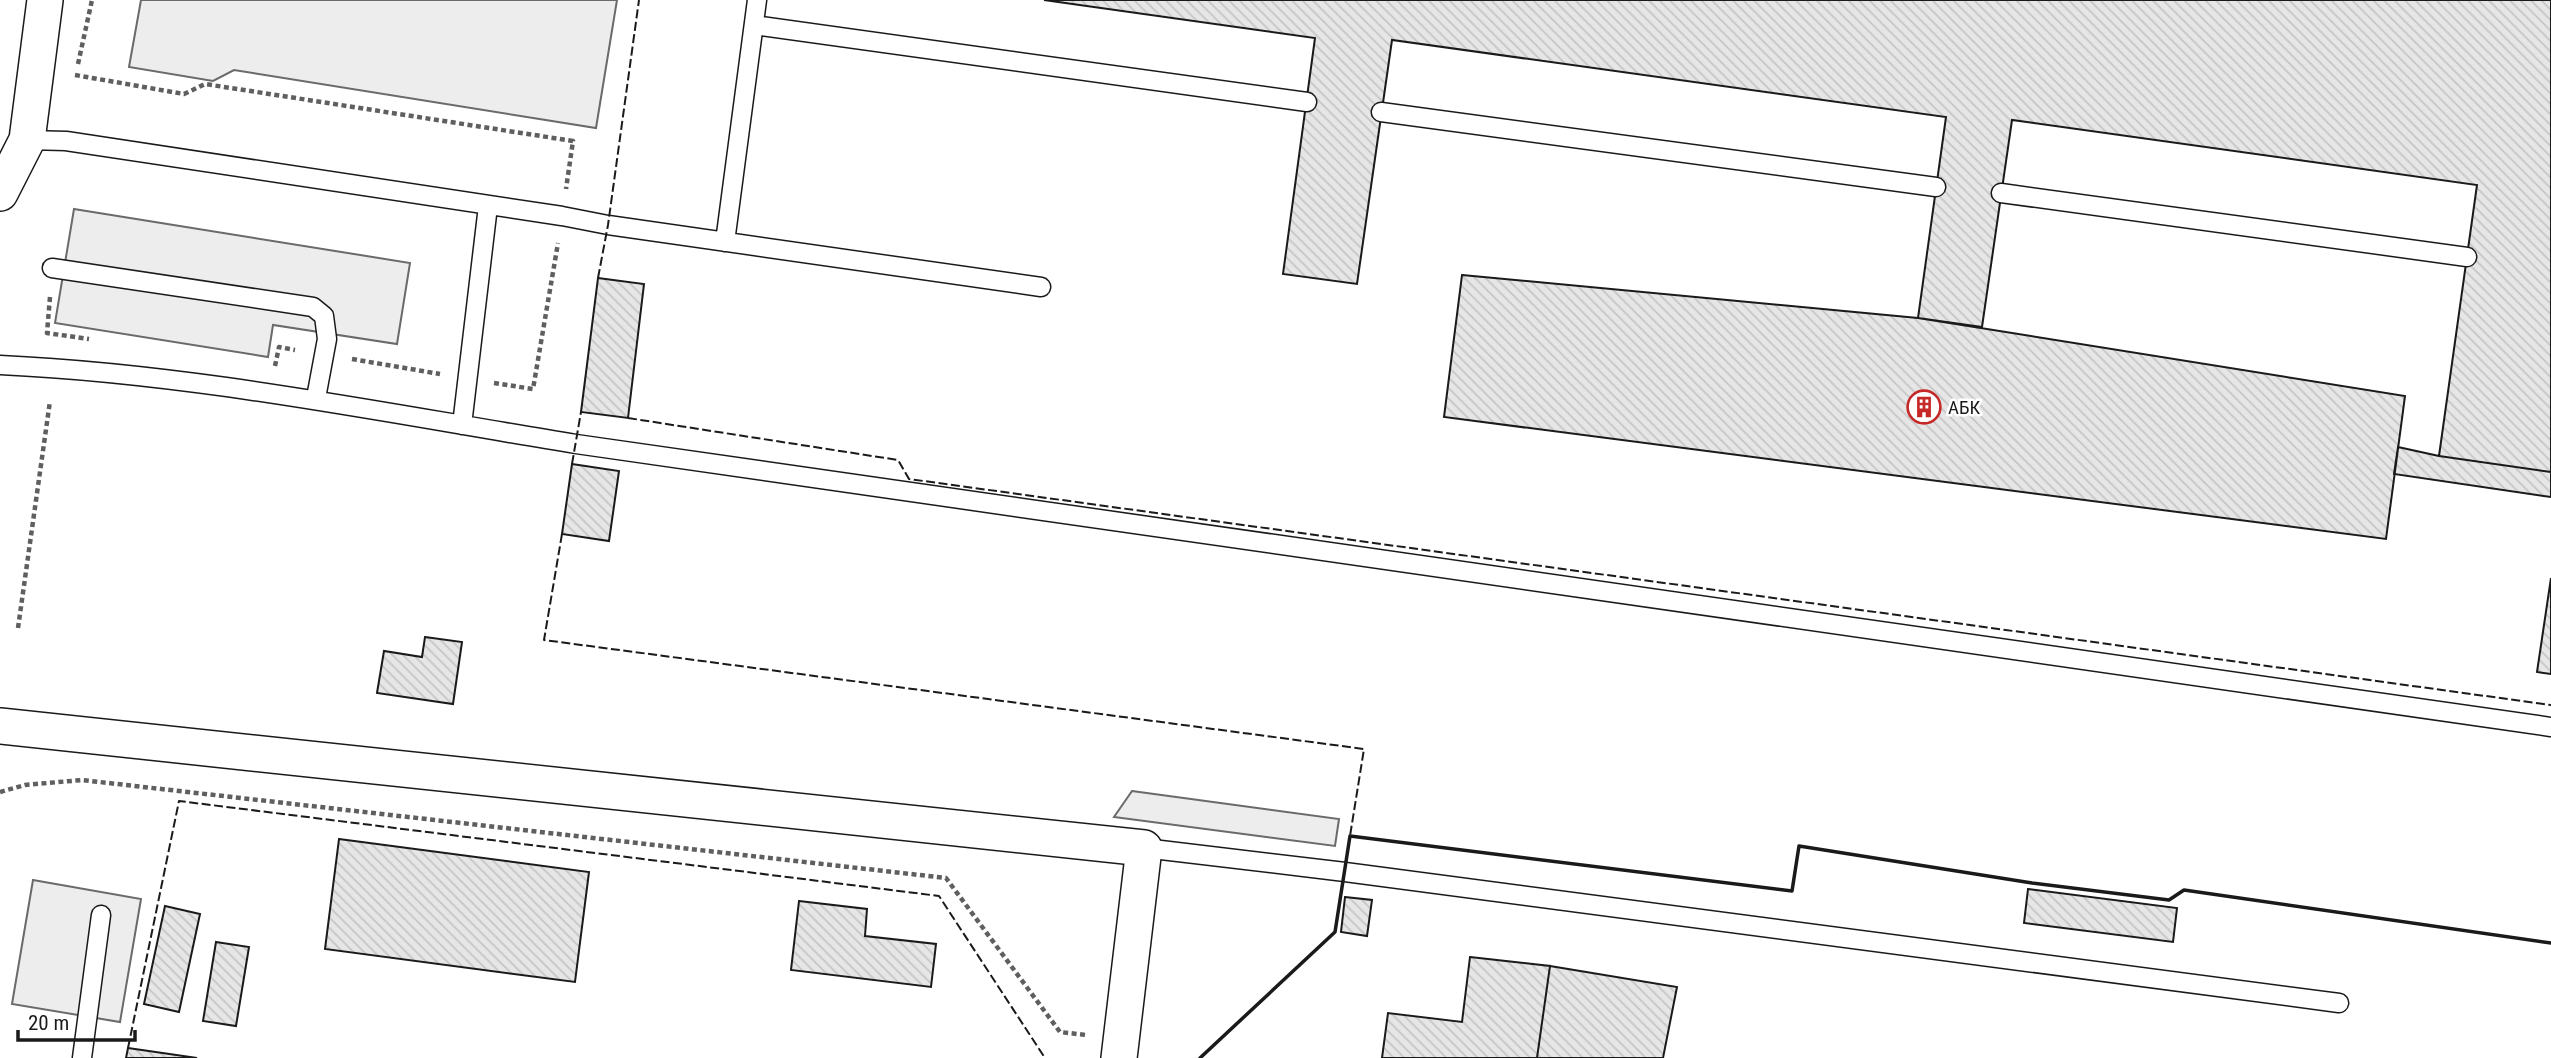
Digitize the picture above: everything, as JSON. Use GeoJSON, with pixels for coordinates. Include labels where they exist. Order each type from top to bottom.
{"type":"FeatureCollection","features":[{"type":"Feature","properties":{"kind":"street"},"geometry":{"type":"LineString","coordinates":[[0,193],[27,140],[45,0]]}},
{"type":"Feature","properties":{"kind":"street"},"geometry":{"type":"LineString","coordinates":[[0,726],[1144,848],[1120,1049]]}},
{"type":"Feature","properties":{"kind":"lane"},"geometry":{"type":"LineString","coordinates":[[725,242],[757,0]]}},
{"type":"Feature","properties":{"kind":"lane"},"geometry":{"type":"LineString","coordinates":[[754,24],[1307,102]]}},
{"type":"Feature","properties":{"kind":"lane"},"geometry":{"type":"LineString","coordinates":[[1381,112],[1936,187]]}},
{"type":"Feature","properties":{"kind":"lane"},"geometry":{"type":"LineString","coordinates":[[27,140],[66,141],[725,242],[1041,287]]}},
{"type":"Feature","properties":{"kind":"lane"},"geometry":{"type":"LineString","coordinates":[[2001,193],[2467,257]]}},
{"type":"Feature","properties":{"kind":"lane"},"geometry":{"type":"LineString","coordinates":[[462,425],[488,206]]}},
{"type":"Feature","properties":{"kind":"lane"},"geometry":{"type":"LineString","coordinates":[[52,268],[313,307],[324,316],[327,339],[316,398]]}},
{"type":"Feature","properties":{"kind":"lane"},"geometry":{"type":"LineString","coordinates":[[0,365],[50,367],[316,398],[590,446],[2551,727]]}},
{"type":"Feature","properties":{"kind":"lane"},"geometry":{"type":"LineString","coordinates":[[1144,848],[2339,1003]]}},
{"type":"Feature","properties":{"kind":"lane"},"geometry":{"type":"LineString","coordinates":[[82,1058],[101,915]]}},
{"type":"Feature","properties":{"kind":"path"},"geometry":{"type":"LineString","coordinates":[[66,141],[75,75],[92,0]]}},
{"type":"Feature","properties":{"kind":"path"},"geometry":{"type":"LineString","coordinates":[[75,75],[184,94],[205,84],[573,141],[533,389],[279,347],[275,366],[262,365]]}},
{"type":"Feature","properties":{"kind":"path"},"geometry":{"type":"LineString","coordinates":[[52,268],[47,333],[101,341]]}},
{"type":"Feature","properties":{"kind":"path"},"geometry":{"type":"LineString","coordinates":[[18,628],[50,401]]}},
{"type":"Feature","properties":{"kind":"path"},"geometry":{"type":"LineString","coordinates":[[0,792],[25,785],[82,780],[946,878],[1060,1032],[1120,1049]]}},
{"type":"Feature","properties":{"kind":"shaded area"},"geometry":{"type":"Polygon","coordinates":[[[141,0],[617,0],[596,128],[234,70],[213,81],[129,67],[141,0]]]}},
{"type":"Feature","properties":{"kind":"shaded area"},"geometry":{"type":"Polygon","coordinates":[[[74,209],[410,263],[397,344],[273,325],[268,357],[55,323],[74,209]]]}},
{"type":"Feature","properties":{"kind":"shaded area"},"geometry":{"type":"Polygon","coordinates":[[[1132,791],[1339,819],[1335,846],[1114,817],[1132,791]]]}},
{"type":"Feature","properties":{"kind":"shaded area"},"geometry":{"type":"Polygon","coordinates":[[[33,880],[141,899],[120,1022],[12,1004],[33,880]]]}},
{"type":"Feature","properties":{"kind":"building"},"geometry":{"type":"Polygon","coordinates":[[[1044,0],[2551,0],[2551,472],[2439,456],[2477,185],[2012,120],[1982,327],[1918,318],[1946,117],[1392,40],[1357,284],[1283,274],[1315,38],[1044,0]]]}},
{"type":"Feature","properties":{"kind":"building","name":"АБК"},"geometry":{"type":"Polygon","coordinates":[[[1462,275],[1918,318],[2405,396],[2386,539],[1444,417],[1462,275]]]}},
{"type":"Feature","properties":{"kind":"building"},"geometry":{"type":"Polygon","coordinates":[[[598,278],[644,284],[628,418],[581,412],[598,278]]]}},
{"type":"Feature","properties":{"kind":"building"},"geometry":{"type":"Polygon","coordinates":[[[2398,447],[2439,456],[2551,472],[2551,497],[2394,474],[2398,447]]]}},
{"type":"Feature","properties":{"kind":"building"},"geometry":{"type":"Polygon","coordinates":[[[572,464],[619,471],[609,541],[562,534],[572,464]]]}},
{"type":"Feature","properties":{"kind":"building"},"geometry":{"type":"Polygon","coordinates":[[[2551,578],[2551,674],[2537,672],[2551,578]]]}},
{"type":"Feature","properties":{"kind":"building"},"geometry":{"type":"Polygon","coordinates":[[[425,637],[462,642],[453,704],[377,693],[384,651],[422,657],[425,637]]]}},
{"type":"Feature","properties":{"kind":"building"},"geometry":{"type":"Polygon","coordinates":[[[339,839],[589,872],[575,982],[325,949],[339,839]]]}},
{"type":"Feature","properties":{"kind":"building"},"geometry":{"type":"Polygon","coordinates":[[[2028,889],[2177,908],[2173,942],[2024,923],[2028,889]]]}},
{"type":"Feature","properties":{"kind":"building"},"geometry":{"type":"Polygon","coordinates":[[[1345,897],[1372,900],[1367,936],[1341,932],[1345,897]]]}},
{"type":"Feature","properties":{"kind":"building"},"geometry":{"type":"Polygon","coordinates":[[[799,901],[867,909],[865,936],[936,944],[931,987],[791,970],[799,901]]]}},
{"type":"Feature","properties":{"kind":"building"},"geometry":{"type":"Polygon","coordinates":[[[165,906],[200,914],[179,1012],[144,1004],[165,906]]]}},
{"type":"Feature","properties":{"kind":"building"},"geometry":{"type":"Polygon","coordinates":[[[216,942],[249,947],[236,1026],[203,1021],[216,942]]]}},
{"type":"Feature","properties":{"kind":"building"},"geometry":{"type":"Polygon","coordinates":[[[1470,957],[1550,966],[1537,1058],[1382,1058],[1388,1013],[1462,1022],[1470,957]]]}},
{"type":"Feature","properties":{"kind":"building"},"geometry":{"type":"Polygon","coordinates":[[[1550,966],[1677,987],[1663,1058],[1537,1058],[1550,966]]]}},
{"type":"Feature","properties":{"kind":"building"},"geometry":{"type":"Polygon","coordinates":[[[128,1048],[197,1058],[126,1058],[128,1048]]]}},
{"type":"Feature","properties":{"kind":"fence"},"geometry":{"type":"LineString","coordinates":[[598,278],[608,225],[639,0]]}},
{"type":"Feature","properties":{"kind":"fence"},"geometry":{"type":"LineString","coordinates":[[572,464],[581,412]]}},
{"type":"Feature","properties":{"kind":"fence"},"geometry":{"type":"LineString","coordinates":[[628,418],[898,460],[909,479],[2551,705]]}},
{"type":"Feature","properties":{"kind":"fence"},"geometry":{"type":"LineString","coordinates":[[562,534],[544,640],[1364,749],[1350,836]]}},
{"type":"Feature","properties":{"kind":"fence"},"geometry":{"type":"LineString","coordinates":[[128,1048],[179,801],[939,896],[1045,1058]]}},
{"type":"Feature","properties":{"kind":"wall"},"geometry":{"type":"LineString","coordinates":[[1200,1058],[1335,932],[1350,836],[1792,891],[1799,846],[2032,883],[2169,900],[2184,890],[2551,943]]}},
{"type":"Feature","properties":{"kind":"place","name":"АБК"},"geometry":{"type":"Point","coordinates":[1924,407]}}]}
